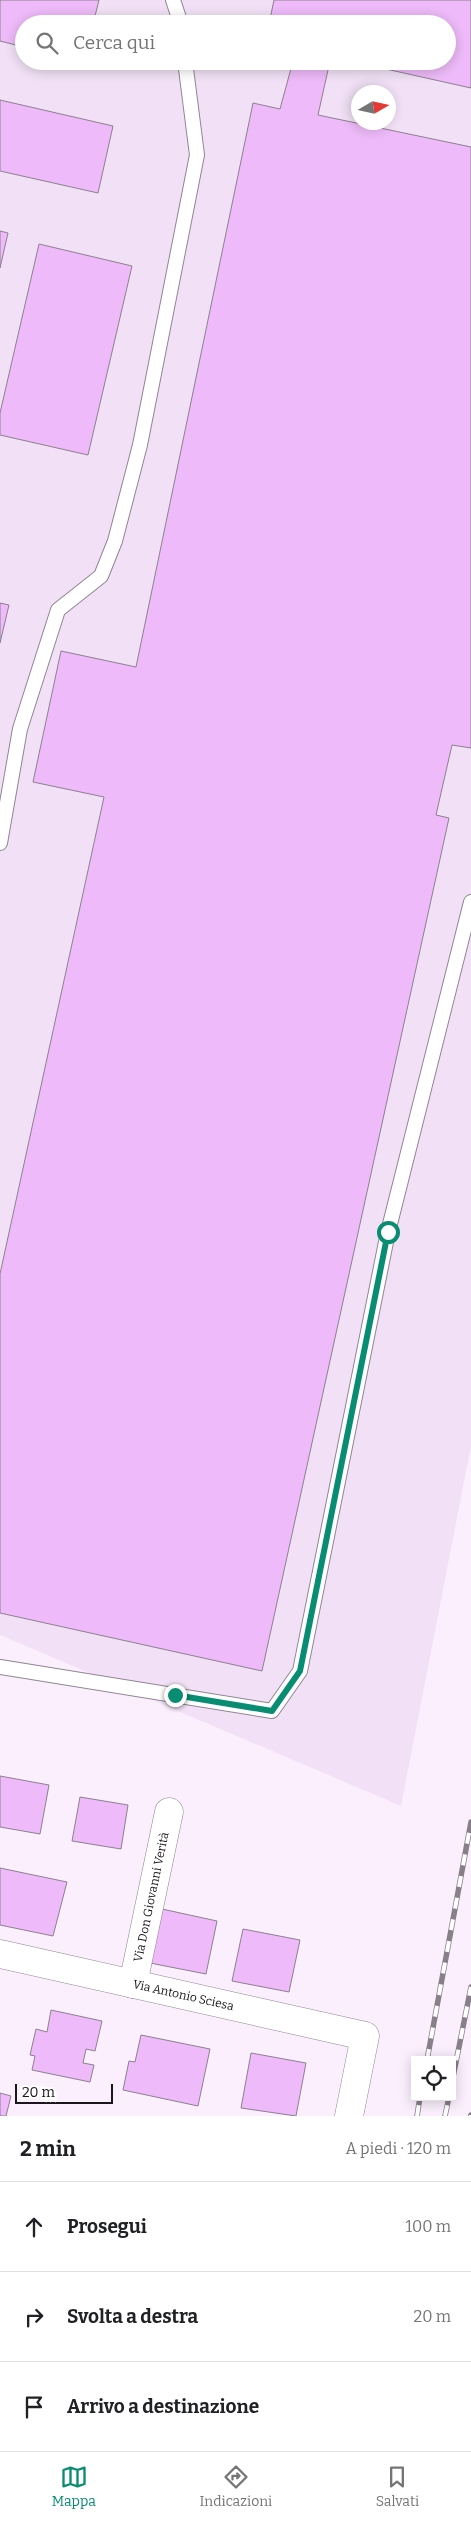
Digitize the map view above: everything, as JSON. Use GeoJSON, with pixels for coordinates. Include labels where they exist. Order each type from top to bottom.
{"type":"FeatureCollection","features":[{"type":"Feature","properties":{"kind":"street","name":"Via Don Giovanni Verità"},"geometry":{"type":"LineString","coordinates":[[133,1984],[169,1812]]}},
{"type":"Feature","properties":{"kind":"street","name":"Via Antonio Sciesa"},"geometry":{"type":"LineString","coordinates":[[0,1954],[365,2036],[349,2116]]}},
{"type":"Feature","properties":{"kind":"lane"},"geometry":{"type":"LineString","coordinates":[[173,0],[178,15]]}},
{"type":"Feature","properties":{"kind":"lane"},"geometry":{"type":"LineString","coordinates":[[0,843],[20,729],[58,610],[101,576],[114,541],[140,445],[197,154],[186,70]]}},
{"type":"Feature","properties":{"kind":"lane"},"geometry":{"type":"LineString","coordinates":[[0,1667],[272,1711],[300,1671],[388,1232],[471,902]]}},
{"type":"Feature","properties":{"kind":"shaded area"},"geometry":{"type":"Polygon","coordinates":[[[0,0],[471,0],[471,1446],[401,1806],[0,1635],[0,0]]]}},
{"type":"Feature","properties":{"kind":"building"},"geometry":{"type":"Polygon","coordinates":[[[0,0],[99,0],[95,15],[15,15],[15,45],[0,41],[0,0]]]}},
{"type":"Feature","properties":{"kind":"building"},"geometry":{"type":"Polygon","coordinates":[[[274,0],[471,0],[471,88],[390,70],[456,70],[456,15],[271,15],[274,0]]]}},
{"type":"Feature","properties":{"kind":"building"},"geometry":{"type":"Polygon","coordinates":[[[291,70],[328,70],[318,115],[351,122],[351,130],[390,130],[471,147],[471,748],[452,745],[436,815],[449,818],[262,1671],[0,1613],[0,1274],[104,797],[33,782],[61,651],[136,667],[253,103],[280,109],[291,70]]]}},
{"type":"Feature","properties":{"kind":"building"},"geometry":{"type":"Polygon","coordinates":[[[0,100],[113,126],[98,193],[0,171],[0,100]]]}},
{"type":"Feature","properties":{"kind":"building"},"geometry":{"type":"Polygon","coordinates":[[[0,231],[8,233],[0,268],[0,231]]]}},
{"type":"Feature","properties":{"kind":"building"},"geometry":{"type":"Polygon","coordinates":[[[39,244],[132,266],[88,455],[0,435],[0,413],[39,244]]]}},
{"type":"Feature","properties":{"kind":"building"},"geometry":{"type":"Polygon","coordinates":[[[0,603],[9,605],[0,643],[0,603]]]}},
{"type":"Feature","properties":{"kind":"building"},"geometry":{"type":"Polygon","coordinates":[[[0,1776],[49,1785],[40,1834],[0,1827],[0,1776]]]}},
{"type":"Feature","properties":{"kind":"building"},"geometry":{"type":"Polygon","coordinates":[[[80,1797],[128,1805],[121,1849],[72,1841],[80,1797]]]}},
{"type":"Feature","properties":{"kind":"building"},"geometry":{"type":"Polygon","coordinates":[[[0,1868],[67,1882],[53,1936],[0,1925],[0,1868]]]}},
{"type":"Feature","properties":{"kind":"building"},"geometry":{"type":"Polygon","coordinates":[[[162,1909],[217,1921],[206,1974],[150,1963],[162,1909]]]}},
{"type":"Feature","properties":{"kind":"building"},"geometry":{"type":"Polygon","coordinates":[[[243,1929],[300,1940],[289,1992],[232,1981],[243,1929]]]}},
{"type":"Feature","properties":{"kind":"building"},"geometry":{"type":"Polygon","coordinates":[[[51,2010],[102,2021],[95,2051],[86,2049],[83,2063],[94,2065],[90,2082],[32,2070],[35,2056],[30,2055],[36,2029],[47,2032],[51,2010]]]}},
{"type":"Feature","properties":{"kind":"building"},"geometry":{"type":"Polygon","coordinates":[[[141,2035],[210,2049],[198,2106],[123,2090],[129,2061],[135,2062],[141,2035]]]}},
{"type":"Feature","properties":{"kind":"building"},"geometry":{"type":"Polygon","coordinates":[[[251,2053],[306,2063],[296,2116],[241,2108],[251,2053]]]}},
{"type":"Feature","properties":{"kind":"building"},"geometry":{"type":"Polygon","coordinates":[[[0,2093],[11,2096],[6,2116],[0,2116],[0,2093]]]}},
{"type":"Feature","properties":{"kind":"railway"},"geometry":{"type":"LineString","coordinates":[[428,2056],[471,1822]]}},
{"type":"Feature","properties":{"kind":"railway"},"geometry":{"type":"LineString","coordinates":[[456,2062],[471,1987]]}},
{"type":"Feature","properties":{"kind":"railway"},"geometry":{"type":"LineString","coordinates":[[417,2116],[419,2101]]}},
{"type":"Feature","properties":{"kind":"railway"},"geometry":{"type":"LineString","coordinates":[[445,2116],[448,2101]]}},
{"type":"Feature","properties":{"kind":"route"},"geometry":{"type":"LineString","coordinates":[[175,1695],[272,1711],[300,1671],[388,1232]]}}]}
